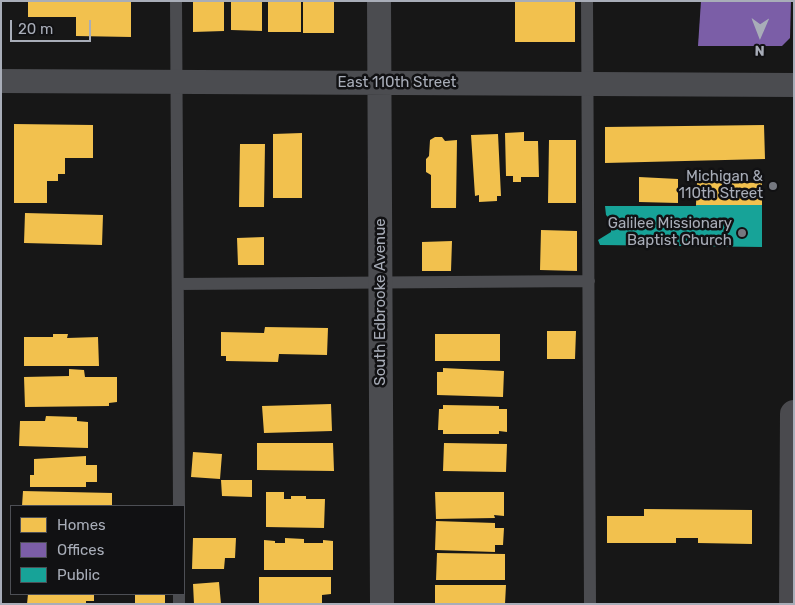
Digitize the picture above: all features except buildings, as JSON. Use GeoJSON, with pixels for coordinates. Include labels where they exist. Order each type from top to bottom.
{"type":"FeatureCollection","features":[{"type":"Feature","properties":{"kind":"main road"},"geometry":{"type":"LineString","coordinates":[[793,604],[794,414]]}},
{"type":"Feature","properties":{"kind":"street","name":"South Edbrooke Avenue"},"geometry":{"type":"LineString","coordinates":[[379,1],[382,604]]}},
{"type":"Feature","properties":{"kind":"street","name":"East 110th Street"},"geometry":{"type":"LineString","coordinates":[[1,81],[794,85]]}},
{"type":"Feature","properties":{"kind":"lane"},"geometry":{"type":"LineString","coordinates":[[176,1],[179,505]]}},
{"type":"Feature","properties":{"kind":"lane"},"geometry":{"type":"LineString","coordinates":[[587,1],[590,604]]}},
{"type":"Feature","properties":{"kind":"lane"},"geometry":{"type":"LineString","coordinates":[[178,284],[589,281]]}},
{"type":"Feature","properties":{"kind":"place","name":"Michigan & 110th Street"},"geometry":{"type":"Point","coordinates":[773,186]}},
{"type":"Feature","properties":{"kind":"place","name":"Galilee Missionary Baptist Church"},"geometry":{"type":"Point","coordinates":[742,233]}}]}
